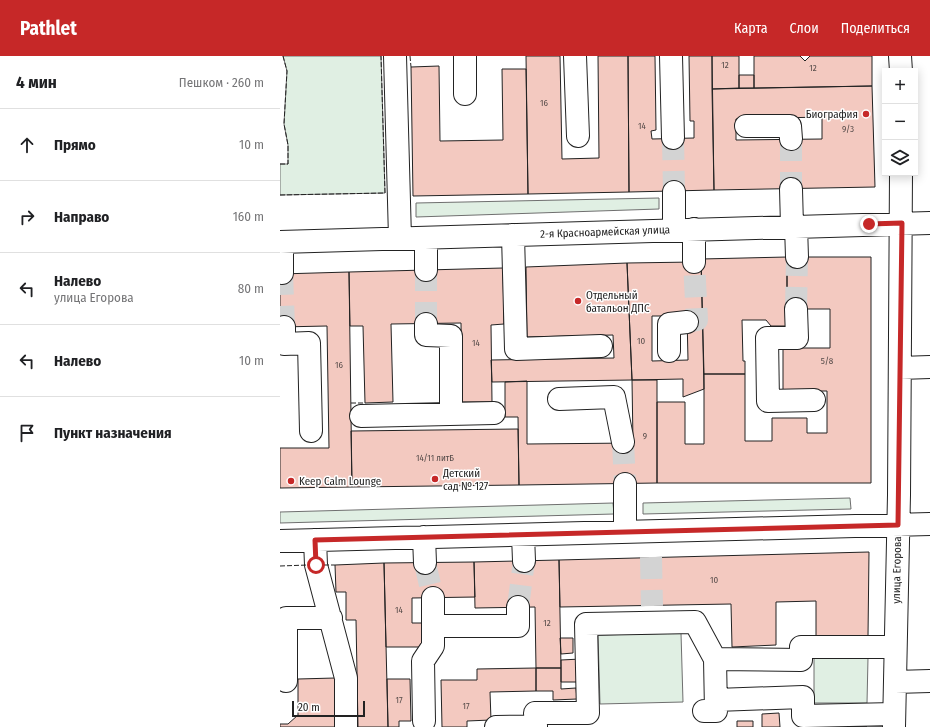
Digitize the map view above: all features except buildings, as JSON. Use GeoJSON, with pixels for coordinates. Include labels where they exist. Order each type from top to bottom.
{"type":"FeatureCollection","features":[{"type":"Feature","properties":{"kind":"street"},"geometry":{"type":"LineString","coordinates":[[395,56],[400,238]]}},
{"type":"Feature","properties":{"kind":"street"},"geometry":{"type":"LineString","coordinates":[[465,56],[465,94]]}},
{"type":"Feature","properties":{"kind":"street"},"geometry":{"type":"LineString","coordinates":[[575,56],[578,136]]}},
{"type":"Feature","properties":{"kind":"street"},"geometry":{"type":"LineString","coordinates":[[671,56],[673,138]]}},
{"type":"Feature","properties":{"kind":"street"},"geometry":{"type":"LineString","coordinates":[[900,56],[900,68]]}},
{"type":"Feature","properties":{"kind":"street"},"geometry":{"type":"LineString","coordinates":[[746,126],[790,126],[791,139]]}},
{"type":"Feature","properties":{"kind":"street","name":"улица Егорова"},"geometry":{"type":"LineString","coordinates":[[894,721],[902,223],[901,176]]}},
{"type":"Feature","properties":{"kind":"street"},"geometry":{"type":"LineString","coordinates":[[791,189],[797,257]]}},
{"type":"Feature","properties":{"kind":"street"},"geometry":{"type":"LineString","coordinates":[[674,192],[694,262]]}},
{"type":"Feature","properties":{"kind":"street","name":"2-я Красноармейская улица"},"geometry":{"type":"LineString","coordinates":[[281,242],[684,229],[930,223]]}},
{"type":"Feature","properties":{"kind":"street"},"geometry":{"type":"LineString","coordinates":[[513,235],[516,349],[601,346]]}},
{"type":"Feature","properties":{"kind":"street"},"geometry":{"type":"LineString","coordinates":[[426,238],[426,270]]}},
{"type":"Feature","properties":{"kind":"street"},"geometry":{"type":"LineString","coordinates":[[281,242],[282,274]]}},
{"type":"Feature","properties":{"kind":"street"},"geometry":{"type":"LineString","coordinates":[[796,309],[796,338],[767,338],[768,401],[814,400]]}},
{"type":"Feature","properties":{"kind":"street"},"geometry":{"type":"LineString","coordinates":[[669,351],[669,324],[687,322]]}},
{"type":"Feature","properties":{"kind":"street"},"geometry":{"type":"LineString","coordinates":[[426,324],[426,336],[451,336],[451,414]]}},
{"type":"Feature","properties":{"kind":"street"},"geometry":{"type":"LineString","coordinates":[[284,327],[284,344],[309,343],[311,431]]}},
{"type":"Feature","properties":{"kind":"street"},"geometry":{"type":"LineString","coordinates":[[900,368],[930,367]]}},
{"type":"Feature","properties":{"kind":"street"},"geometry":{"type":"LineString","coordinates":[[559,400],[614,397],[623,442]]}},
{"type":"Feature","properties":{"kind":"street"},"geometry":{"type":"LineString","coordinates":[[361,416],[494,413]]}},
{"type":"Feature","properties":{"kind":"street"},"geometry":{"type":"LineString","coordinates":[[625,484],[625,532]]}},
{"type":"Feature","properties":{"kind":"street"},"geometry":{"type":"LineString","coordinates":[[280,541],[930,524]]}},
{"type":"Feature","properties":{"kind":"street"},"geometry":{"type":"LineString","coordinates":[[523,535],[524,560]]}},
{"type":"Feature","properties":{"kind":"street"},"geometry":{"type":"LineString","coordinates":[[424,537],[425,563]]}},
{"type":"Feature","properties":{"kind":"street"},"geometry":{"type":"LineString","coordinates":[[315,540],[316,565],[346,678],[346,727]]}},
{"type":"Feature","properties":{"kind":"street"},"geometry":{"type":"LineString","coordinates":[[424,721],[422,661],[433,646],[433,598]]}},
{"type":"Feature","properties":{"kind":"street"},"geometry":{"type":"LineString","coordinates":[[433,626],[518,626],[518,607]]}},
{"type":"Feature","properties":{"kind":"street"},"geometry":{"type":"LineString","coordinates":[[496,727],[536,727],[535,713],[588,713],[586,624],[653,614],[695,622],[715,659],[713,712],[803,697],[803,716],[894,721]]}},
{"type":"Feature","properties":{"kind":"street"},"geometry":{"type":"LineString","coordinates":[[286,681],[286,618],[331,618]]}},
{"type":"Feature","properties":{"kind":"street"},"geometry":{"type":"LineString","coordinates":[[715,659],[801,660],[801,647],[895,647]]}},
{"type":"Feature","properties":{"kind":"street"},"geometry":{"type":"LineString","coordinates":[[895,682],[930,681]]}},
{"type":"Feature","properties":{"kind":"green space"},"geometry":{"type":"Polygon","coordinates":[[[283,56],[381,56],[385,193],[280,195],[280,164],[288,164],[288,145],[284,124],[287,71],[283,56]]]}},
{"type":"Feature","properties":{"kind":"green space"},"geometry":{"type":"Polygon","coordinates":[[[659,198],[659,209],[416,217],[416,203],[659,198]]]}},
{"type":"Feature","properties":{"kind":"green space"},"geometry":{"type":"Polygon","coordinates":[[[850,498],[851,509],[643,514],[643,503],[850,498]]]}},
{"type":"Feature","properties":{"kind":"green space"},"geometry":{"type":"Polygon","coordinates":[[[613,503],[614,514],[280,523],[280,512],[613,503]]]}},
{"type":"Feature","properties":{"kind":"green space"},"geometry":{"type":"Polygon","coordinates":[[[681,633],[683,702],[600,704],[598,635],[681,633]]]}},
{"type":"Feature","properties":{"kind":"green space"},"geometry":{"type":"Polygon","coordinates":[[[814,658],[868,658],[867,703],[814,703],[814,658]]]}},
{"type":"Feature","properties":{"kind":"tunnel"},"geometry":{"type":"LineString","coordinates":[[673,138],[674,192]]}},
{"type":"Feature","properties":{"kind":"tunnel"},"geometry":{"type":"LineString","coordinates":[[791,139],[791,189]]}},
{"type":"Feature","properties":{"kind":"tunnel"},"geometry":{"type":"LineString","coordinates":[[796,309],[797,257]]}},
{"type":"Feature","properties":{"kind":"tunnel"},"geometry":{"type":"LineString","coordinates":[[687,322],[697,320],[694,262]]}},
{"type":"Feature","properties":{"kind":"tunnel"},"geometry":{"type":"LineString","coordinates":[[426,270],[426,324]]}},
{"type":"Feature","properties":{"kind":"tunnel"},"geometry":{"type":"LineString","coordinates":[[282,273],[284,327]]}},
{"type":"Feature","properties":{"kind":"tunnel"},"geometry":{"type":"LineString","coordinates":[[623,442],[625,484]]}},
{"type":"Feature","properties":{"kind":"tunnel"},"geometry":{"type":"LineString","coordinates":[[651,557],[652,606]]}},
{"type":"Feature","properties":{"kind":"tunnel"},"geometry":{"type":"LineString","coordinates":[[518,607],[524,561]]}},
{"type":"Feature","properties":{"kind":"tunnel"},"geometry":{"type":"LineString","coordinates":[[425,563],[433,598]]}},
{"type":"Feature","properties":{"kind":"fence"},"geometry":{"type":"LineString","coordinates":[[280,164],[288,164],[288,145],[284,124],[287,71],[283,56]]}},
{"type":"Feature","properties":{"kind":"fence"},"geometry":{"type":"LineString","coordinates":[[280,195],[385,193],[381,56]]}},
{"type":"Feature","properties":{"kind":"fence"},"geometry":{"type":"LineString","coordinates":[[410,56],[411,67]]}},
{"type":"Feature","properties":{"kind":"fence"},"geometry":{"type":"LineString","coordinates":[[351,403],[365,403]]}},
{"type":"Feature","properties":{"kind":"fence"},"geometry":{"type":"LineString","coordinates":[[280,566],[308,565]]}},
{"type":"Feature","properties":{"kind":"fence"},"geometry":{"type":"LineString","coordinates":[[324,565],[335,565]]}},
{"type":"Feature","properties":{"kind":"place","name":"Биография"},"geometry":{"type":"Point","coordinates":[866,114]}},
{"type":"Feature","properties":{"kind":"place","name":"Отдельный батальон ДПС"},"geometry":{"type":"Point","coordinates":[578,301]}},
{"type":"Feature","properties":{"kind":"place","name":"Детский сад № 127"},"geometry":{"type":"Point","coordinates":[435,479]}},
{"type":"Feature","properties":{"kind":"place","name":"Keep Calm Lounge"},"geometry":{"type":"Point","coordinates":[291,481]}},
{"type":"Feature","properties":{"kind":"route"},"geometry":{"type":"LineString","coordinates":[[316,565],[315,540],[898,525],[902,223],[869,224]]}}]}
